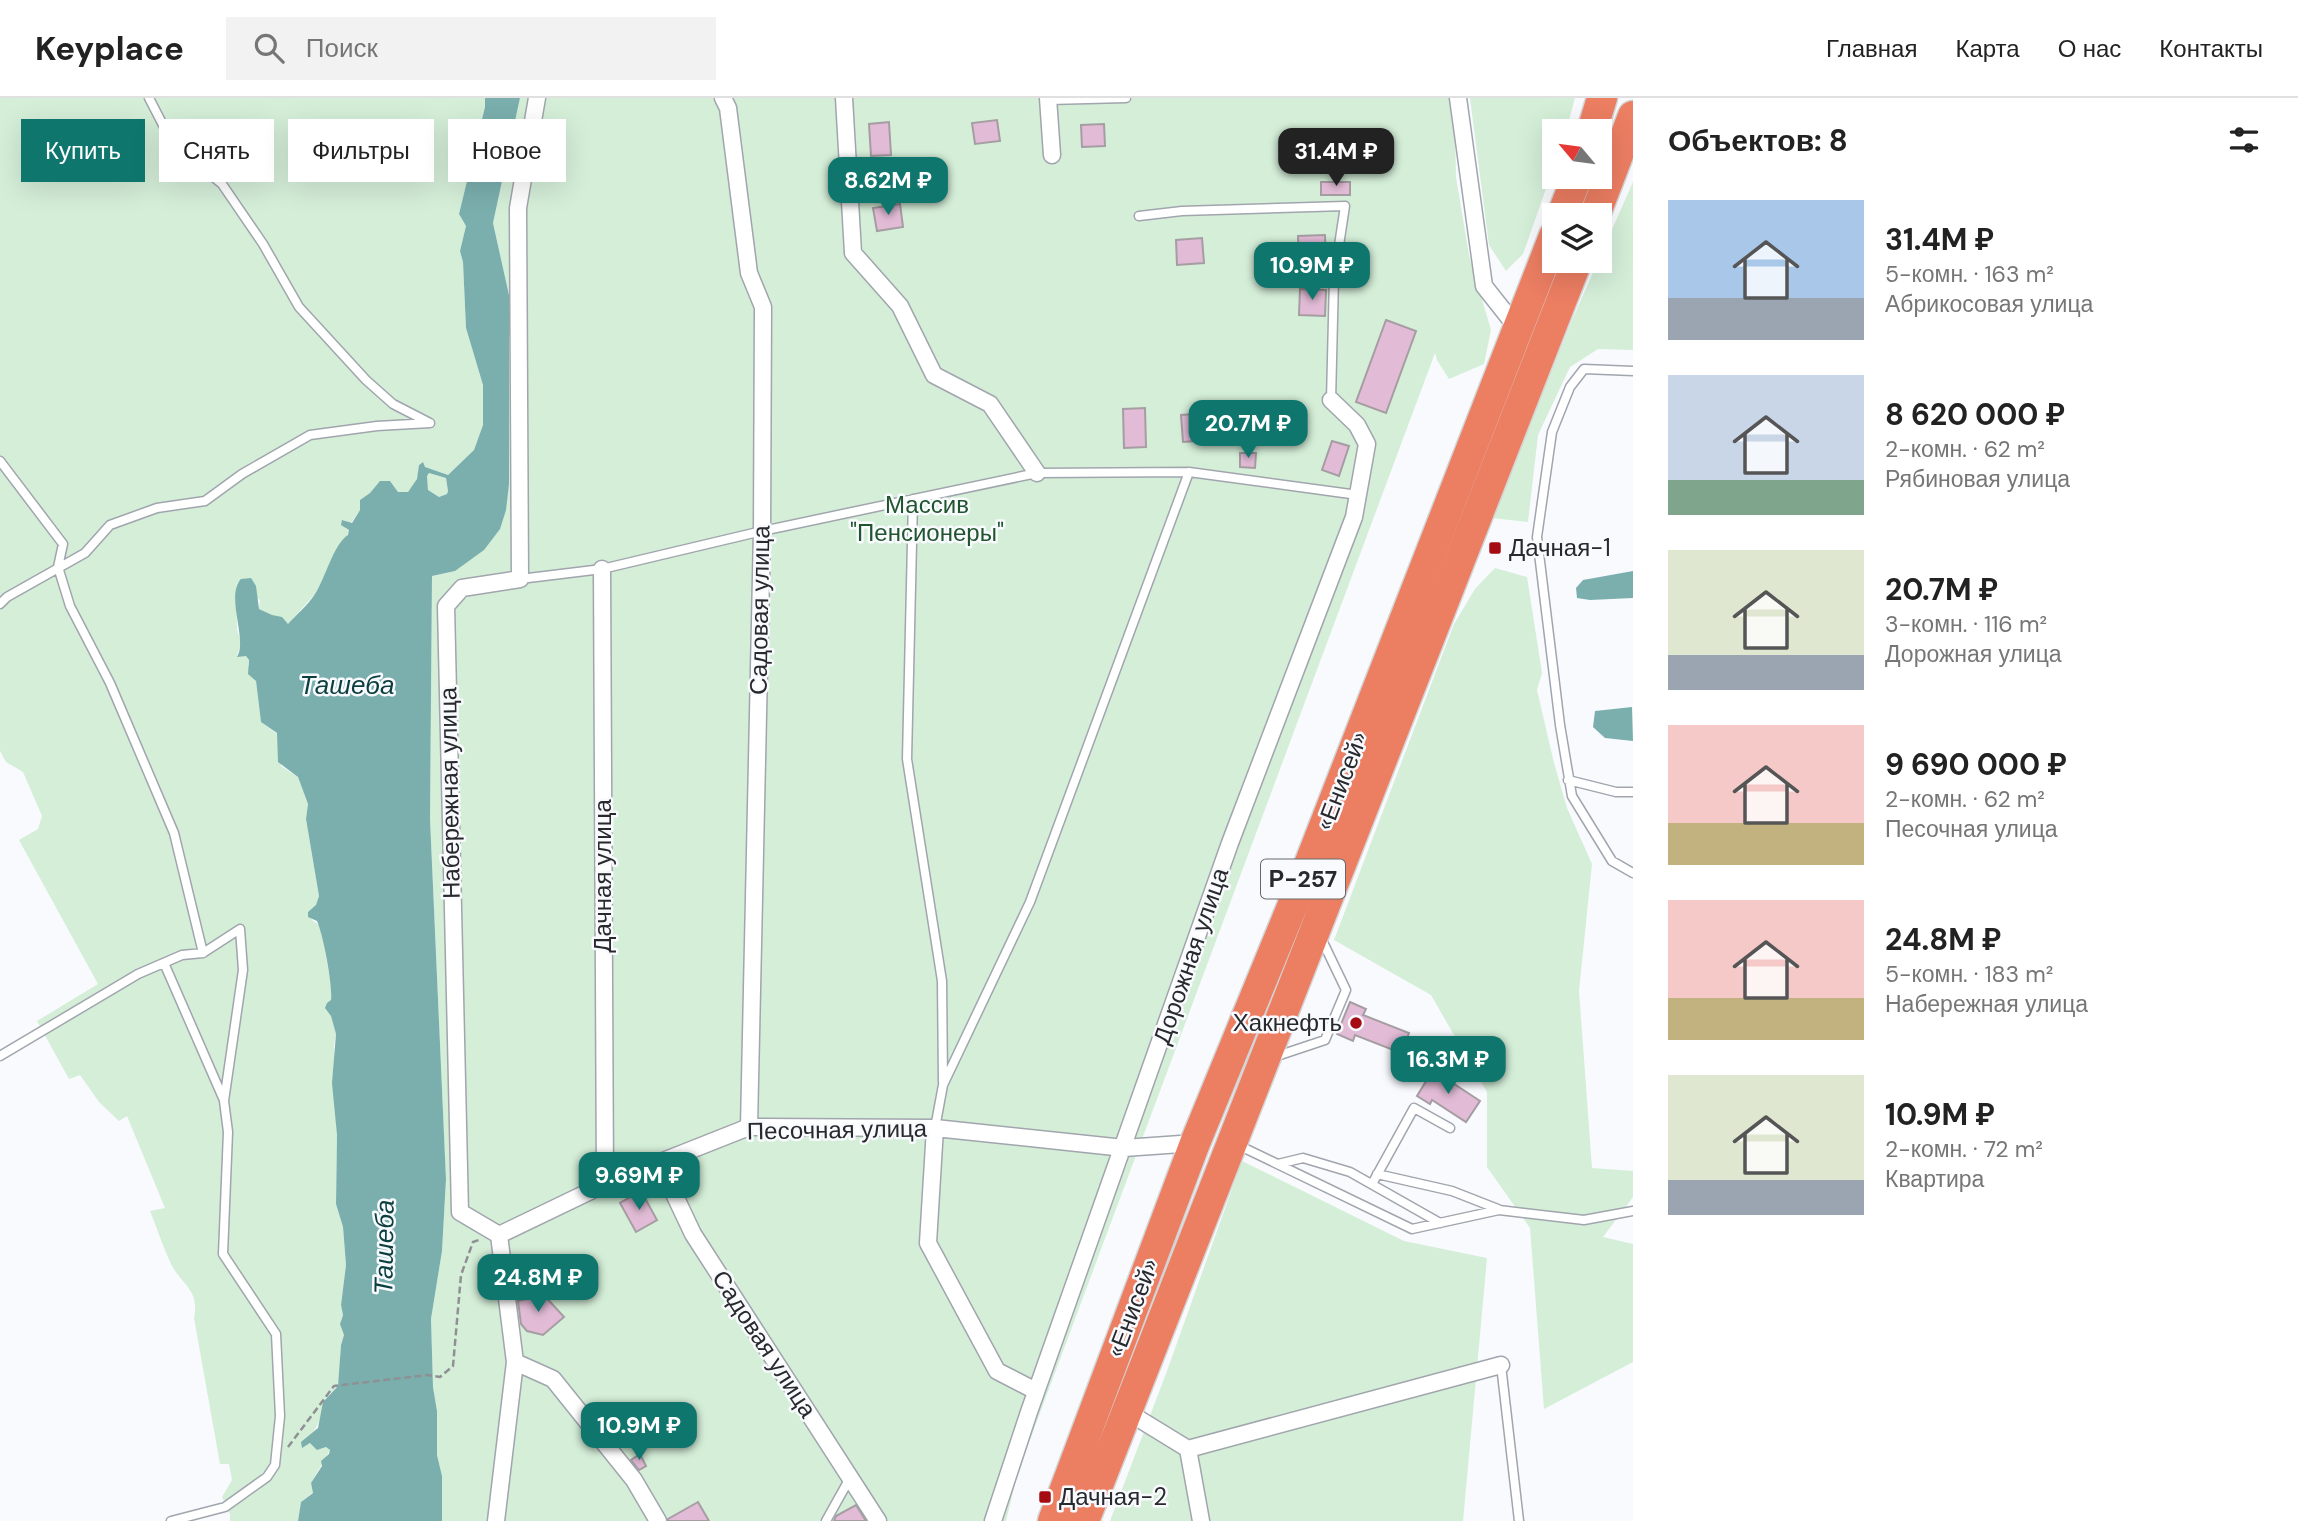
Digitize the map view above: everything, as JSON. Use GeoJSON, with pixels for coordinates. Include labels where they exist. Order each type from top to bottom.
{"type":"FeatureCollection","features":[{"type":"Feature","properties":{"kind":"highway"},"geometry":{"type":"LineString","coordinates":[[1600,203],[1633,116]]}},
{"type":"Feature","properties":{"kind":"highway","name":"«Енисей»"},"geometry":{"type":"LineString","coordinates":[[1053,1521],[1195,1143],[1305,875],[1542,267]]}},
{"type":"Feature","properties":{"kind":"highway","name":"«Енисей»"},"geometry":{"type":"LineString","coordinates":[[1084,1521],[1572,273]]}},
{"type":"Feature","properties":{"kind":"street"},"geometry":{"type":"LineString","coordinates":[[520,579],[518,208],[537,98]]}},
{"type":"Feature","properties":{"kind":"street","name":"Садовая улица"},"geometry":{"type":"LineString","coordinates":[[723,98],[728,108],[749,273],[763,307],[762,531],[749,1127]]}},
{"type":"Feature","properties":{"kind":"street"},"geometry":{"type":"LineString","coordinates":[[844,98],[853,253],[900,306],[934,375],[990,404],[1037,473]]}},
{"type":"Feature","properties":{"kind":"street"},"geometry":{"type":"LineString","coordinates":[[1458,98],[1484,286],[1518,328]]}},
{"type":"Feature","properties":{"kind":"street"},"geometry":{"type":"LineString","coordinates":[[1049,99],[1052,155]]}},
{"type":"Feature","properties":{"kind":"street","name":"Дорожная улица"},"geometry":{"type":"LineString","coordinates":[[993,1521],[1036,1391],[1230,843],[1354,517],[1367,444],[1357,425],[1331,400]]}},
{"type":"Feature","properties":{"kind":"street","name":"Дачная улица"},"geometry":{"type":"LineString","coordinates":[[601,569],[605,1184]]}},
{"type":"Feature","properties":{"kind":"street","name":"Набережная улица"},"geometry":{"type":"LineString","coordinates":[[499,1235],[460,1212],[446,606],[462,588],[520,579]]}},
{"type":"Feature","properties":{"kind":"street","name":"Песочная улица"},"geometry":{"type":"LineString","coordinates":[[499,1235],[605,1184],[749,1127],[935,1128],[1124,1148],[1195,1143]]}},
{"type":"Feature","properties":{"kind":"street"},"geometry":{"type":"LineString","coordinates":[[935,1128],[928,1243],[997,1371],[1036,1391]]}},
{"type":"Feature","properties":{"kind":"street","name":"Садовая улица"},"geometry":{"type":"LineString","coordinates":[[659,1162],[692,1234],[878,1521]]}},
{"type":"Feature","properties":{"kind":"street"},"geometry":{"type":"LineString","coordinates":[[496,1521],[515,1362],[499,1235]]}},
{"type":"Feature","properties":{"kind":"street"},"geometry":{"type":"LineString","coordinates":[[515,1362],[553,1379],[634,1480],[658,1521]]}},
{"type":"Feature","properties":{"kind":"street"},"geometry":{"type":"LineString","coordinates":[[1126,1411],[1188,1449],[1500,1365]]}},
{"type":"Feature","properties":{"kind":"street"},"geometry":{"type":"LineString","coordinates":[[1188,1449],[1201,1521]]}},
{"type":"Feature","properties":{"kind":"lane"},"geometry":{"type":"LineString","coordinates":[[0,604],[58,566],[85,553],[110,525],[157,508],[205,501],[242,474],[310,435],[377,426],[430,423],[393,404],[366,380],[299,307],[263,244],[222,184],[179,149],[149,98]]}},
{"type":"Feature","properties":{"kind":"lane"},"geometry":{"type":"LineString","coordinates":[[1049,99],[1126,98]]}},
{"type":"Feature","properties":{"kind":"lane"},"geometry":{"type":"LineString","coordinates":[[1139,216],[1182,211],[1345,206],[1334,278],[1331,400]]}},
{"type":"Feature","properties":{"kind":"lane"},"geometry":{"type":"LineString","coordinates":[[1633,370],[1584,369],[1570,387],[1552,432],[1537,537],[1572,796],[1612,861],[1633,873]]}},
{"type":"Feature","properties":{"kind":"lane"},"geometry":{"type":"LineString","coordinates":[[0,461],[63,544],[58,566],[71,606],[110,683],[174,833],[203,953]]}},
{"type":"Feature","properties":{"kind":"lane"},"geometry":{"type":"LineString","coordinates":[[520,579],[601,569],[762,531],[1037,473],[1189,472],[1358,495]]}},
{"type":"Feature","properties":{"kind":"lane"},"geometry":{"type":"LineString","coordinates":[[943,1085],[1030,902],[1189,472]]}},
{"type":"Feature","properties":{"kind":"lane"},"geometry":{"type":"LineString","coordinates":[[913,499],[907,759],[942,981],[943,1085],[935,1128]]}},
{"type":"Feature","properties":{"kind":"lane"},"geometry":{"type":"LineString","coordinates":[[1568,780],[1616,792],[1633,792]]}},
{"type":"Feature","properties":{"kind":"lane"},"geometry":{"type":"LineString","coordinates":[[0,1056],[138,974],[182,955],[203,953],[240,929],[243,971],[224,1101],[228,1132],[223,1254],[276,1334],[280,1416],[275,1465],[267,1477],[225,1507],[171,1521]]}},
{"type":"Feature","properties":{"kind":"lane"},"geometry":{"type":"LineString","coordinates":[[1264,1060],[1325,1040],[1346,990],[1317,929]]}},
{"type":"Feature","properties":{"kind":"lane"},"geometry":{"type":"LineString","coordinates":[[164,963],[224,1101]]}},
{"type":"Feature","properties":{"kind":"lane"},"geometry":{"type":"LineString","coordinates":[[1372,1184],[1414,1108],[1450,1128]]}},
{"type":"Feature","properties":{"kind":"lane"},"geometry":{"type":"LineString","coordinates":[[1231,1142],[1412,1229],[1499,1210]]}},
{"type":"Feature","properties":{"kind":"lane"},"geometry":{"type":"LineString","coordinates":[[1278,1164],[1303,1158],[1350,1172],[1440,1223]]}},
{"type":"Feature","properties":{"kind":"lane"},"geometry":{"type":"LineString","coordinates":[[1377,1174],[1452,1191],[1499,1210],[1584,1220],[1633,1212]]}},
{"type":"Feature","properties":{"kind":"lane"},"geometry":{"type":"LineString","coordinates":[[1500,1365],[1519,1521]]}},
{"type":"Feature","properties":{"kind":"lane"},"geometry":{"type":"LineString","coordinates":[[826,1521],[850,1477]]}},
{"type":"Feature","properties":{"kind":"path"},"geometry":{"type":"LineString","coordinates":[[275,1465],[334,1386],[427,1375],[440,1377],[453,1366],[461,1275],[473,1242],[499,1235]]}},
{"type":"Feature","properties":{"kind":"green space"},"geometry":{"type":"Polygon","coordinates":[[[0,98],[485,98],[482,119],[448,119],[448,182],[467,182],[459,214],[466,226],[460,251],[463,262],[466,328],[483,385],[483,425],[474,450],[448,475],[424,467],[423,462],[419,465],[418,479],[408,492],[398,492],[390,481],[380,482],[360,500],[360,510],[351,523],[343,520],[345,528],[349,530],[348,535],[315,594],[288,624],[259,609],[260,600],[237,583],[236,588],[237,629],[241,643],[237,656],[246,656],[249,660],[248,665],[256,681],[261,722],[277,734],[281,766],[298,777],[308,804],[306,819],[319,896],[316,906],[308,912],[312,920],[319,925],[323,940],[332,990],[331,1016],[336,1034],[336,1204],[343,1227],[346,1265],[341,1305],[344,1335],[339,1380],[333,1391],[327,1395],[317,1427],[301,1443],[311,1443],[317,1450],[326,1447],[330,1450],[311,1483],[313,1492],[301,1502],[298,1521],[230,1521],[230,1514],[222,1497],[232,1480],[229,1464],[220,1464],[194,1318],[194,1301],[189,1288],[171,1264],[150,1211],[165,1208],[127,1116],[119,1121],[99,1102],[80,1075],[69,1079],[37,1021],[98,984],[19,840],[38,829],[42,816],[23,772],[6,762],[0,751],[0,98]]]}},
{"type":"Feature","properties":{"kind":"green space","name":"Массив \"Пенсионеры\""},"geometry":{"type":"Polygon","coordinates":[[[520,98],[1450,98],[1455,134],[1456,177],[1469,255],[1491,330],[1484,364],[1449,379],[1435,353],[1018,1472],[1006,1521],[442,1521],[442,1476],[437,1455],[431,1319],[442,1251],[446,1179],[430,819],[432,576],[455,571],[509,339],[513,313],[493,223],[502,182],[566,182],[566,119],[515,119],[520,98]]]}},
{"type":"Feature","properties":{"kind":"green space"},"geometry":{"type":"Polygon","coordinates":[[[1470,98],[1575,98],[1569,119],[1542,119],[1542,189],[1546,189],[1523,254],[1506,271],[1489,245],[1470,98]]]}},
{"type":"Feature","properties":{"kind":"green space"},"geometry":{"type":"Polygon","coordinates":[[[1633,182],[1633,350],[1598,349],[1570,367],[1538,435],[1528,522],[1492,518],[1593,273],[1612,273],[1612,230],[1633,182]]]}},
{"type":"Feature","properties":{"kind":"green space"},"geometry":{"type":"Polygon","coordinates":[[[429,473],[446,478],[447,494],[439,497],[428,490],[429,473]]]}},
{"type":"Feature","properties":{"kind":"green space"},"geometry":{"type":"Polygon","coordinates":[[[1495,568],[1527,577],[1542,673],[1537,690],[1567,808],[1592,864],[1579,991],[1592,1168],[1633,1171],[1633,1197],[1603,1237],[1633,1244],[1633,1362],[1544,1409],[1530,1228],[1487,1167],[1487,1092],[1431,995],[1334,940],[1454,624],[1475,589],[1495,568]]]}},
{"type":"Feature","properties":{"kind":"green space"},"geometry":{"type":"Polygon","coordinates":[[[1242,1161],[1404,1241],[1487,1258],[1463,1521],[1110,1521],[1242,1161]]]}},
{"type":"Feature","properties":{"kind":"water","name":"Ташеба"},"geometry":{"type":"Polygon","coordinates":[[[485,98],[520,98],[515,119],[482,119],[485,98]]]}},
{"type":"Feature","properties":{"kind":"water","name":"Ташеба"},"geometry":{"type":"Polygon","coordinates":[[[467,182],[502,182],[493,223],[513,313],[509,339],[509,484],[506,510],[500,529],[484,550],[455,571],[432,576],[430,819],[446,1179],[442,1251],[431,1319],[437,1455],[442,1476],[442,1521],[298,1521],[301,1502],[313,1493],[311,1483],[322,1466],[321,1461],[330,1450],[326,1447],[317,1450],[310,1443],[302,1448],[301,1442],[318,1428],[323,1402],[338,1386],[344,1335],[340,1324],[346,1265],[343,1227],[336,1204],[337,1135],[332,1083],[336,1034],[331,1016],[325,1008],[331,1000],[331,993],[322,937],[317,921],[308,917],[308,912],[316,905],[319,896],[306,819],[308,804],[298,777],[278,762],[277,733],[261,722],[256,681],[248,674],[249,660],[246,656],[237,657],[240,640],[235,596],[241,579],[251,578],[256,586],[259,609],[282,617],[288,624],[315,594],[338,546],[348,535],[349,530],[341,525],[342,520],[352,523],[360,510],[360,500],[380,481],[390,481],[398,492],[408,492],[417,479],[419,465],[423,462],[425,467],[448,475],[474,450],[483,425],[483,385],[466,328],[463,262],[460,251],[466,226],[459,214],[467,182]],[[429,473],[428,490],[439,497],[448,491],[446,478],[429,473]]]}},
{"type":"Feature","properties":{"kind":"water"},"geometry":{"type":"Polygon","coordinates":[[[1633,571],[1633,598],[1577,598],[1576,588],[1583,580],[1633,571]]]}},
{"type":"Feature","properties":{"kind":"water"},"geometry":{"type":"Polygon","coordinates":[[[1632,707],[1633,741],[1605,738],[1593,727],[1595,711],[1632,707]]]}},
{"type":"Feature","properties":{"kind":"building"},"geometry":{"type":"Polygon","coordinates":[[[997,120],[1000,141],[975,144],[972,123],[997,120]]]}},
{"type":"Feature","properties":{"kind":"building"},"geometry":{"type":"Polygon","coordinates":[[[889,122],[891,155],[871,156],[869,124],[889,122]]]}},
{"type":"Feature","properties":{"kind":"building"},"geometry":{"type":"Polygon","coordinates":[[[1104,124],[1105,146],[1082,147],[1081,125],[1104,124]]]}},
{"type":"Feature","properties":{"kind":"building"},"geometry":{"type":"Polygon","coordinates":[[[1360,133],[1365,158],[1336,164],[1331,138],[1360,133]]]}},
{"type":"Feature","properties":{"kind":"building"},"geometry":{"type":"Polygon","coordinates":[[[1321,182],[1350,182],[1350,195],[1321,195],[1321,182]]]}},
{"type":"Feature","properties":{"kind":"building"},"geometry":{"type":"Polygon","coordinates":[[[900,204],[903,227],[877,231],[873,208],[900,204]]]}},
{"type":"Feature","properties":{"kind":"building"},"geometry":{"type":"Polygon","coordinates":[[[1325,235],[1326,264],[1299,265],[1298,236],[1325,235]]]}},
{"type":"Feature","properties":{"kind":"building"},"geometry":{"type":"Polygon","coordinates":[[[1202,238],[1204,263],[1177,265],[1176,240],[1202,238]]]}},
{"type":"Feature","properties":{"kind":"building"},"geometry":{"type":"Polygon","coordinates":[[[1300,289],[1326,290],[1325,316],[1299,315],[1300,289]]]}},
{"type":"Feature","properties":{"kind":"building"},"geometry":{"type":"Polygon","coordinates":[[[1386,320],[1416,331],[1386,413],[1356,402],[1386,320]]]}},
{"type":"Feature","properties":{"kind":"building"},"geometry":{"type":"Polygon","coordinates":[[[1145,408],[1146,447],[1124,448],[1123,409],[1145,408]]]}},
{"type":"Feature","properties":{"kind":"building"},"geometry":{"type":"Polygon","coordinates":[[[1207,413],[1209,440],[1183,442],[1181,415],[1207,413]]]}},
{"type":"Feature","properties":{"kind":"building"},"geometry":{"type":"Polygon","coordinates":[[[1332,441],[1349,446],[1339,476],[1322,470],[1332,441]]]}},
{"type":"Feature","properties":{"kind":"building"},"geometry":{"type":"Polygon","coordinates":[[[1240,453],[1256,453],[1255,468],[1240,467],[1240,453]]]}},
{"type":"Feature","properties":{"kind":"building"},"geometry":{"type":"Polygon","coordinates":[[[1350,1002],[1366,1009],[1363,1015],[1409,1033],[1401,1053],[1355,1035],[1353,1041],[1337,1034],[1350,1002]]]}},
{"type":"Feature","properties":{"kind":"building"},"geometry":{"type":"Polygon","coordinates":[[[1433,1070],[1480,1101],[1466,1122],[1432,1100],[1430,1104],[1417,1096],[1433,1070]]]}},
{"type":"Feature","properties":{"kind":"building"},"geometry":{"type":"Polygon","coordinates":[[[641,1191],[657,1220],[636,1232],[620,1203],[641,1191]]]}},
{"type":"Feature","properties":{"kind":"building"},"geometry":{"type":"Polygon","coordinates":[[[535,1291],[543,1294],[564,1317],[543,1335],[527,1331],[521,1324],[518,1301],[526,1299],[535,1291]]]}},
{"type":"Feature","properties":{"kind":"building"},"geometry":{"type":"Polygon","coordinates":[[[640,1454],[646,1466],[639,1470],[631,1460],[640,1454]]]}},
{"type":"Feature","properties":{"kind":"building"},"geometry":{"type":"Polygon","coordinates":[[[698,1502],[709,1521],[668,1521],[668,1519],[698,1502]]]}},
{"type":"Feature","properties":{"kind":"building"},"geometry":{"type":"Polygon","coordinates":[[[856,1505],[866,1521],[834,1521],[836,1516],[856,1505]]]}},
{"type":"Feature","properties":{"kind":"place","name":"Дачная-1"},"geometry":{"type":"Point","coordinates":[1495,548]}},
{"type":"Feature","properties":{"kind":"place","name":"Хакнефть"},"geometry":{"type":"Point","coordinates":[1356,1023]}},
{"type":"Feature","properties":{"kind":"place","name":"Дачная-2"},"geometry":{"type":"Point","coordinates":[1045,1497]}}]}
